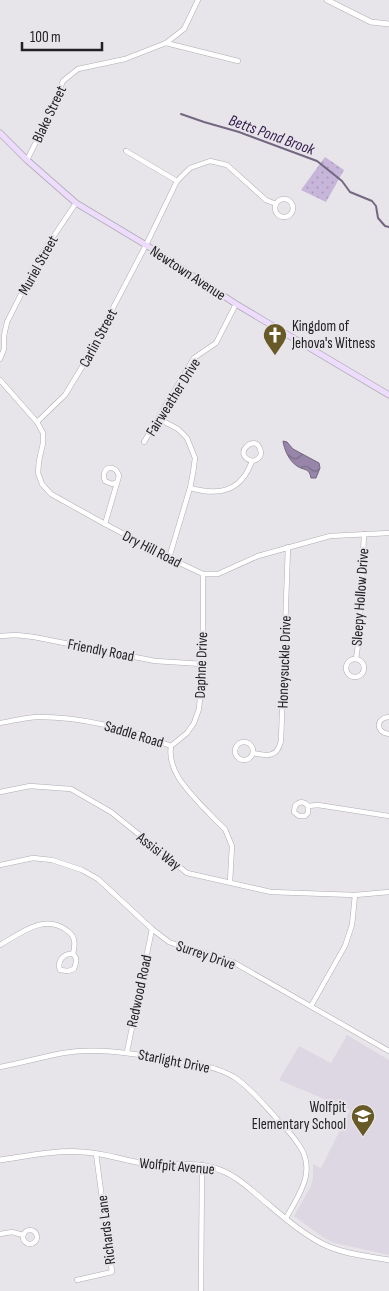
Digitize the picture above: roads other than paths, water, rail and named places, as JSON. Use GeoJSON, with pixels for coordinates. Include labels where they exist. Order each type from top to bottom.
{"type":"FeatureCollection","features":[{"type":"Feature","properties":{"kind":"main road","name":"Newtown Avenue"},"geometry":{"type":"LineString","coordinates":[[2,137],[76,203],[146,245],[236,304],[389,395]]}},
{"type":"Feature","properties":{"kind":"street","name":"Blake Street"},"geometry":{"type":"LineString","coordinates":[[27,160],[48,118],[63,81],[78,70],[125,59],[166,43],[184,29],[198,0]]}},
{"type":"Feature","properties":{"kind":"street"},"geometry":{"type":"LineString","coordinates":[[327,0],[371,22],[389,24]]}},
{"type":"Feature","properties":{"kind":"street"},"geometry":{"type":"LineString","coordinates":[[166,43],[238,62]]}},
{"type":"Feature","properties":{"kind":"street"},"geometry":{"type":"LineString","coordinates":[[126,151],[177,181],[190,168],[210,161],[228,165],[266,200],[276,204]]}},
{"type":"Feature","properties":{"kind":"street","name":"Carlin Street"},"geometry":{"type":"LineString","coordinates":[[37,422],[65,395],[82,368],[177,181]]}},
{"type":"Feature","properties":{"kind":"street"},"geometry":{"type":"LineString","coordinates":[[281,199],[288,199],[293,205],[292,212],[288,216],[281,216],[276,211],[276,204],[281,199]]}},
{"type":"Feature","properties":{"kind":"street","name":"Muriel Street"},"geometry":{"type":"LineString","coordinates":[[0,359],[4,349],[7,322],[41,255],[76,203]]}},
{"type":"Feature","properties":{"kind":"street","name":"Fairweather Drive"},"geometry":{"type":"LineString","coordinates":[[144,442],[194,358],[216,343],[236,304]]}},
{"type":"Feature","properties":{"kind":"street"},"geometry":{"type":"LineString","coordinates":[[0,380],[37,422]]}},
{"type":"Feature","properties":{"kind":"street"},"geometry":{"type":"LineString","coordinates":[[0,390],[4,385]]}},
{"type":"Feature","properties":{"kind":"street"},"geometry":{"type":"LineString","coordinates":[[159,419],[178,429],[187,438],[195,458],[190,488],[169,558]]}},
{"type":"Feature","properties":{"kind":"street","name":"Dry Hill Road"},"geometry":{"type":"LineString","coordinates":[[37,422],[43,433],[38,473],[42,484],[51,494],[169,558],[203,574]]}},
{"type":"Feature","properties":{"kind":"street"},"geometry":{"type":"LineString","coordinates":[[253,443],[260,447],[261,453],[260,458],[252,461],[244,456],[243,451],[245,447],[253,443]]}},
{"type":"Feature","properties":{"kind":"street"},"geometry":{"type":"LineString","coordinates":[[190,488],[214,492],[230,488],[244,478],[252,461]]}},
{"type":"Feature","properties":{"kind":"street"},"geometry":{"type":"LineString","coordinates":[[105,524],[117,482]]}},
{"type":"Feature","properties":{"kind":"street"},"geometry":{"type":"LineString","coordinates":[[203,574],[218,574],[258,556],[330,536],[389,533]]}},
{"type":"Feature","properties":{"kind":"street","name":"Sleepy Hollow Drive"},"geometry":{"type":"LineString","coordinates":[[356,659],[359,638],[364,534]]}},
{"type":"Feature","properties":{"kind":"street","name":"Honeysuckle Drive"},"geometry":{"type":"LineString","coordinates":[[253,753],[266,756],[271,755],[276,752],[281,741],[288,547]]}},
{"type":"Feature","properties":{"kind":"street","name":"Daphne Drive"},"geometry":{"type":"LineString","coordinates":[[171,746],[187,733],[194,723],[199,709],[203,664],[203,574]]}},
{"type":"Feature","properties":{"kind":"street","name":"Friendly Road"},"geometry":{"type":"LineString","coordinates":[[0,636],[34,637],[155,661],[203,664]]}},
{"type":"Feature","properties":{"kind":"street","name":"Sleepy Hollow Drive"},"geometry":{"type":"LineString","coordinates":[[356,659],[363,663],[364,667],[362,674],[356,677],[349,674],[347,667],[351,660],[356,659]]}},
{"type":"Feature","properties":{"kind":"street","name":"Saddle Road"},"geometry":{"type":"LineString","coordinates":[[0,723],[37,717],[86,720],[137,734],[171,746],[170,755],[174,768],[182,782],[206,810],[226,829],[232,846],[230,882]]}},
{"type":"Feature","properties":{"kind":"street"},"geometry":{"type":"LineString","coordinates":[[389,717],[382,719],[379,724],[382,732],[389,734]]}},
{"type":"Feature","properties":{"kind":"street","name":"Honeysuckle Drive"},"geometry":{"type":"LineString","coordinates":[[248,742],[253,747],[253,753],[251,758],[242,760],[235,752],[239,744],[248,742]]}},
{"type":"Feature","properties":{"kind":"street","name":"Assisi Way"},"geometry":{"type":"LineString","coordinates":[[0,792],[30,786],[72,789],[110,812],[187,873],[271,892],[355,895],[389,892]]}},
{"type":"Feature","properties":{"kind":"street"},"geometry":{"type":"LineString","coordinates":[[308,806],[318,805],[389,816]]}},
{"type":"Feature","properties":{"kind":"street","name":"Surrey Drive"},"geometry":{"type":"LineString","coordinates":[[0,865],[33,858],[52,860],[82,870],[98,879],[152,929],[169,942],[234,962],[389,1051]]}},
{"type":"Feature","properties":{"kind":"street"},"geometry":{"type":"LineString","coordinates":[[311,1006],[345,946],[352,925],[355,895]]}},
{"type":"Feature","properties":{"kind":"street"},"geometry":{"type":"LineString","coordinates":[[0,945],[34,926],[44,923],[55,924],[72,934],[75,943],[73,954],[76,960],[74,969],[68,972],[60,970],[60,959],[67,954],[73,954]]}},
{"type":"Feature","properties":{"kind":"street","name":"Redwood Road"},"geometry":{"type":"LineString","coordinates":[[127,1052],[152,929]]}},
{"type":"Feature","properties":{"kind":"street","name":"Starlight Drive"},"geometry":{"type":"LineString","coordinates":[[0,1067],[63,1053],[91,1051],[127,1052],[208,1066],[234,1078],[257,1097],[299,1144],[306,1158],[307,1172],[305,1182],[286,1218]]}},
{"type":"Feature","properties":{"kind":"street","name":"Wolfpit Avenue"},"geometry":{"type":"LineString","coordinates":[[0,1160],[68,1152],[96,1154],[147,1164],[202,1165],[216,1168],[232,1175],[308,1235],[327,1246],[389,1260]]}},
{"type":"Feature","properties":{"kind":"street","name":"Richards Lane"},"geometry":{"type":"LineString","coordinates":[[77,1280],[112,1272],[96,1154]]}},
{"type":"Feature","properties":{"kind":"street"},"geometry":{"type":"LineString","coordinates":[[201,1291],[202,1165]]}},
{"type":"Feature","properties":{"kind":"street"},"geometry":{"type":"LineString","coordinates":[[0,1234],[12,1232],[23,1236]]}},
{"type":"Feature","properties":{"kind":"water"},"geometry":{"type":"Polygon","coordinates":[[[283,441],[287,442],[293,449],[319,463],[320,468],[316,478],[311,478],[308,471],[297,466],[289,458],[283,441]]]}},
{"type":"Feature","properties":{"kind":"waterway","name":"Betts Pond Brook"},"geometry":{"type":"LineString","coordinates":[[181,114],[239,132],[317,161],[342,181],[350,192],[372,201],[376,206],[378,218],[385,226],[389,227]]}},
{"type":"Feature","properties":{"kind":"place","name":"Kingdom of Jehova's Witness"},"geometry":{"type":"Point","coordinates":[275,356]}},
{"type":"Feature","properties":{"kind":"place","name":"Wolfpit Elementary School"},"geometry":{"type":"Point","coordinates":[363,1137]}}]}
